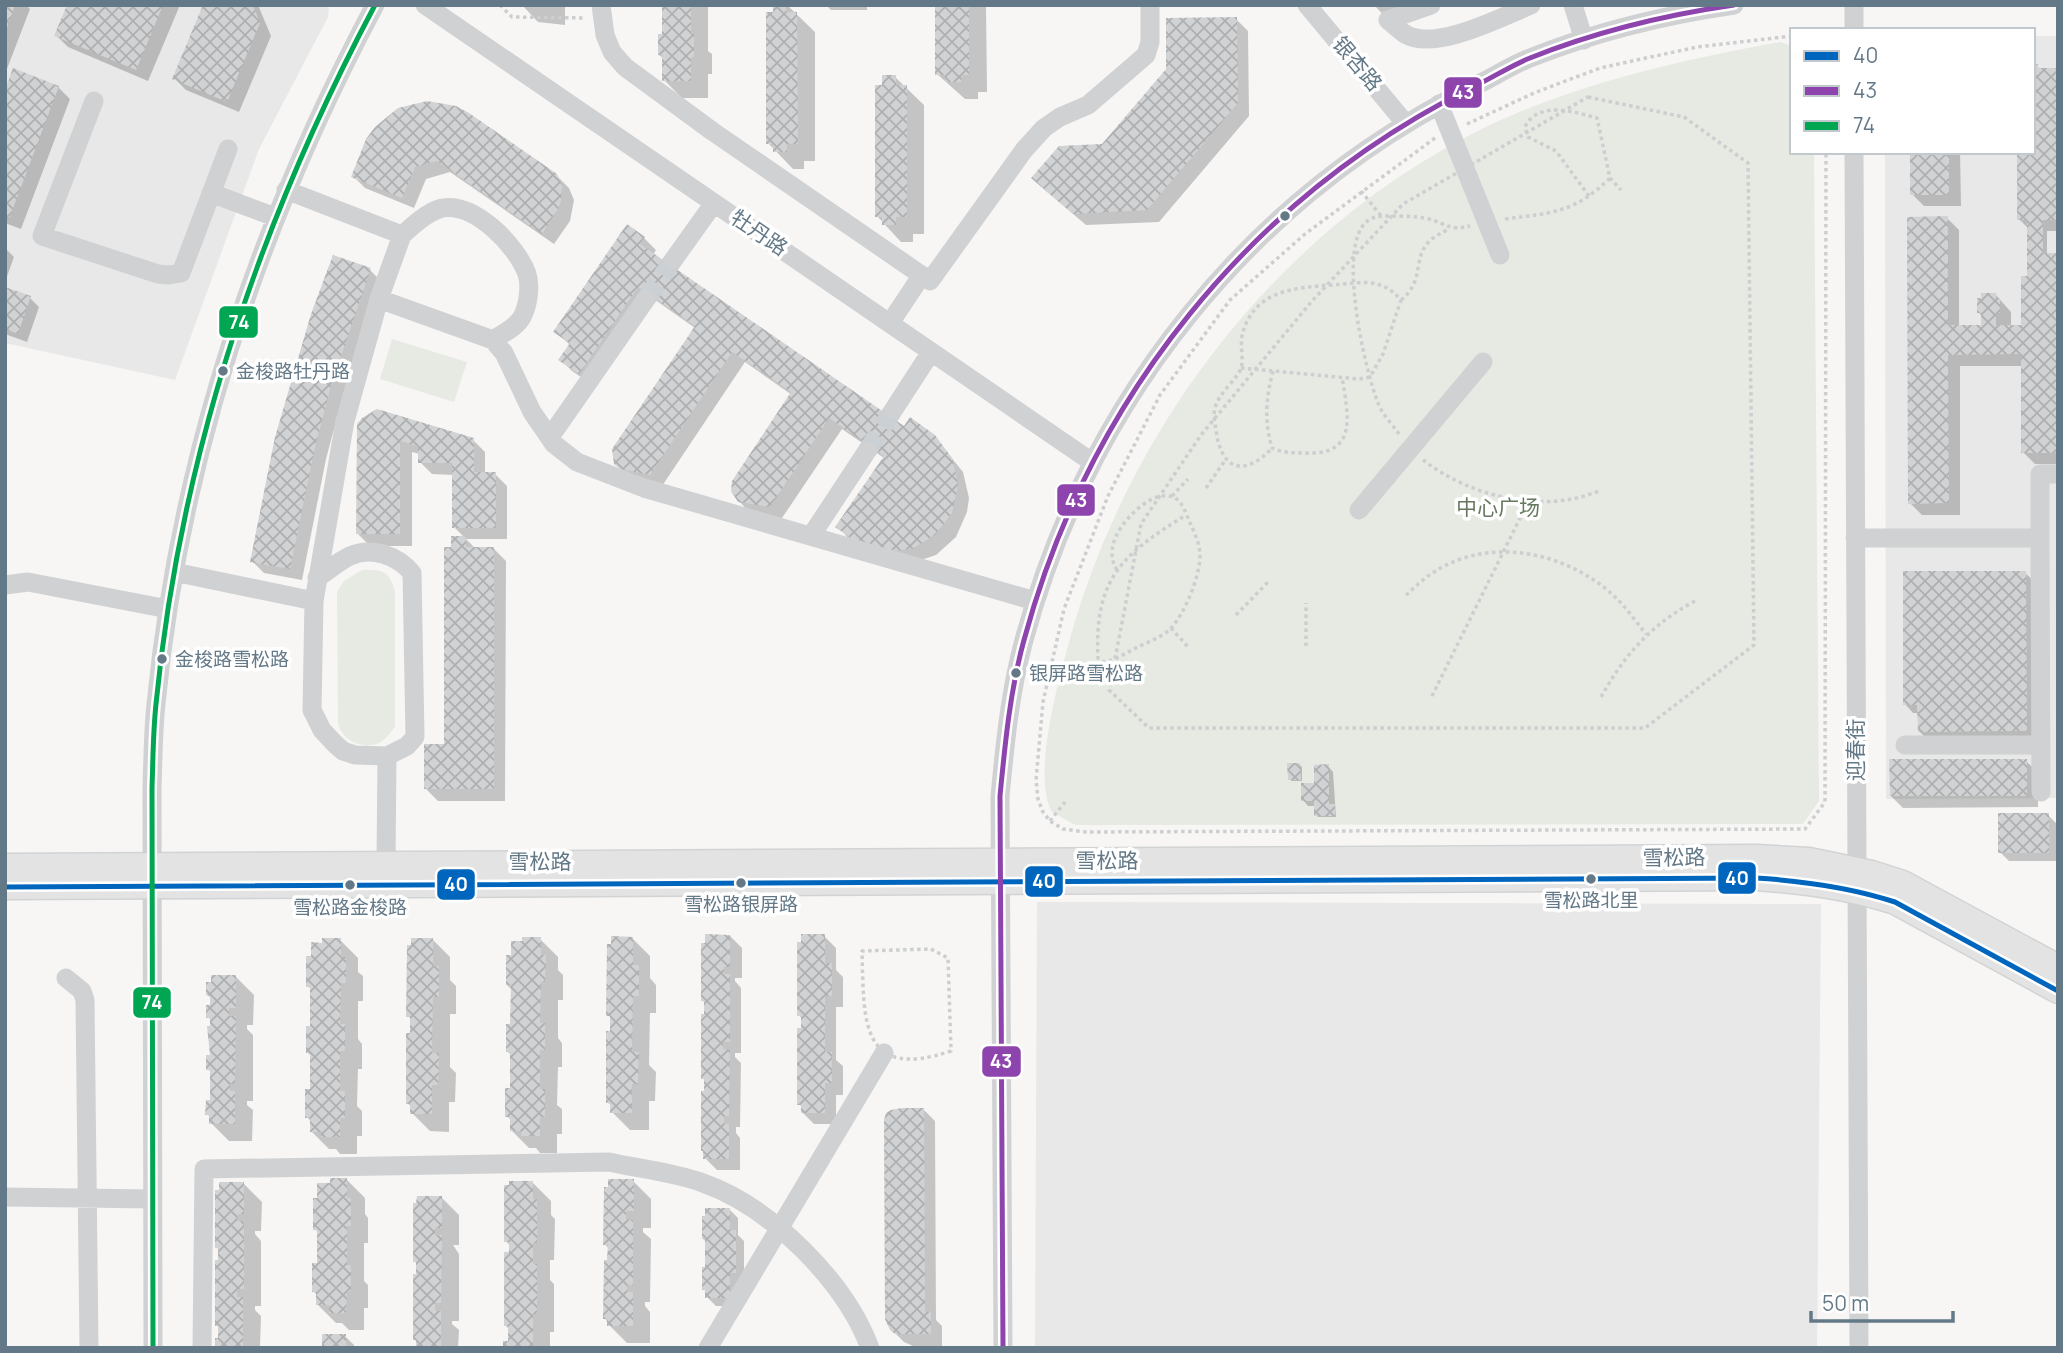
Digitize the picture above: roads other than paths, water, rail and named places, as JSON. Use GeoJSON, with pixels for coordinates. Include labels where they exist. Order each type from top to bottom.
{"type":"FeatureCollection","features":[{"type":"Feature","properties":{"kind":"main road","name":"雪松路"},"geometry":{"type":"LineString","coordinates":[[5,887],[152,875],[386,863],[1856,880],[1903,883],[2058,967]]}},
{"type":"Feature","properties":{"kind":"main road","name":"雪松路"},"geometry":{"type":"LineString","coordinates":[[5,866],[152,875],[1000,872]]}},
{"type":"Feature","properties":{"kind":"main road","name":"雪松路"},"geometry":{"type":"LineString","coordinates":[[1856,880],[2058,991]]}},
{"type":"Feature","properties":{"kind":"street"},"geometry":{"type":"LineString","coordinates":[[153,1348],[152,788],[155,706],[174,572],[188,496],[207,422],[243,304],[286,190],[345,61],[375,5]]}},
{"type":"Feature","properties":{"kind":"street","name":"牡丹路"},"geometry":{"type":"LineString","coordinates":[[425,5],[1092,462]]}},
{"type":"Feature","properties":{"kind":"street"},"geometry":{"type":"LineString","coordinates":[[602,12],[605,35],[612,52],[625,67],[712,131],[930,281],[1024,150],[1044,128],[1060,117],[1088,105],[1146,55],[1150,42],[1150,5]]}},
{"type":"Feature","properties":{"kind":"street","name":"银杏路"},"geometry":{"type":"LineString","coordinates":[[1307,5],[1406,124]]}},
{"type":"Feature","properties":{"kind":"street"},"geometry":{"type":"LineString","coordinates":[[1431,5],[1388,19],[1406,35],[1428,40],[1450,37],[1531,5]]}},
{"type":"Feature","properties":{"kind":"street"},"geometry":{"type":"LineString","coordinates":[[1573,5],[1584,40]]}},
{"type":"Feature","properties":{"kind":"street"},"geometry":{"type":"LineString","coordinates":[[1003,1348],[1000,796],[1007,727],[1023,643],[1035,601],[1065,519],[1092,462],[1150,364],[1218,279],[1292,208],[1360,155],[1439,104],[1529,59],[1584,40],[1642,14],[1734,5]]}},
{"type":"Feature","properties":{"kind":"street"},"geometry":{"type":"LineString","coordinates":[[1854,5],[1854,28]]}},
{"type":"Feature","properties":{"kind":"street"},"geometry":{"type":"LineString","coordinates":[[94,101],[42,236],[158,274],[181,273],[228,149]]}},
{"type":"Feature","properties":{"kind":"street"},"geometry":{"type":"LineString","coordinates":[[1439,104],[1500,255]]}},
{"type":"Feature","properties":{"kind":"street","name":"迎春街"},"geometry":{"type":"LineString","coordinates":[[1854,154],[1859,1348]]}},
{"type":"Feature","properties":{"kind":"street"},"geometry":{"type":"LineString","coordinates":[[286,190],[402,235]]}},
{"type":"Feature","properties":{"kind":"street"},"geometry":{"type":"LineString","coordinates":[[211,193],[275,217]]}},
{"type":"Feature","properties":{"kind":"street"},"geometry":{"type":"LineString","coordinates":[[674,259],[714,203]]}},
{"type":"Feature","properties":{"kind":"street"},"geometry":{"type":"LineString","coordinates":[[317,578],[351,555],[368,552],[403,561],[412,573],[415,737],[407,746],[387,756],[355,755],[343,751],[322,730],[312,709],[314,601],[317,578],[345,421],[379,299],[402,235],[430,213],[444,208],[464,210],[482,218],[500,235],[527,274],[529,287],[523,315],[516,325],[493,340]]}},
{"type":"Feature","properties":{"kind":"street"},"geometry":{"type":"LineString","coordinates":[[890,323],[922,275]]}},
{"type":"Feature","properties":{"kind":"street"},"geometry":{"type":"LineString","coordinates":[[379,299],[493,340],[503,353],[532,412],[554,444],[577,462],[645,488],[1035,601]]}},
{"type":"Feature","properties":{"kind":"street"},"geometry":{"type":"LineString","coordinates":[[550,437],[646,299]]}},
{"type":"Feature","properties":{"kind":"street"},"geometry":{"type":"LineString","coordinates":[[894,409],[932,352]]}},
{"type":"Feature","properties":{"kind":"street"},"geometry":{"type":"LineString","coordinates":[[1359,510],[1483,362]]}},
{"type":"Feature","properties":{"kind":"street"},"geometry":{"type":"LineString","coordinates":[[811,536],[867,451]]}},
{"type":"Feature","properties":{"kind":"street"},"geometry":{"type":"LineString","coordinates":[[2041,792],[2040,474],[2058,474]]}},
{"type":"Feature","properties":{"kind":"street"},"geometry":{"type":"LineString","coordinates":[[1855,538],[2040,538]]}},
{"type":"Feature","properties":{"kind":"street"},"geometry":{"type":"LineString","coordinates":[[174,572],[314,601]]}},
{"type":"Feature","properties":{"kind":"street"},"geometry":{"type":"LineString","coordinates":[[5,586],[28,582],[168,609]]}},
{"type":"Feature","properties":{"kind":"street"},"geometry":{"type":"LineString","coordinates":[[1905,745],[2041,745]]}},
{"type":"Feature","properties":{"kind":"street"},"geometry":{"type":"LineString","coordinates":[[386,863],[387,756]]}},
{"type":"Feature","properties":{"kind":"street"},"geometry":{"type":"LineString","coordinates":[[66,978],[82,991],[85,1000],[89,1348]]}},
{"type":"Feature","properties":{"kind":"street"},"geometry":{"type":"LineString","coordinates":[[708,1348],[884,1053]]}},
{"type":"Feature","properties":{"kind":"street"},"geometry":{"type":"LineString","coordinates":[[202,1348],[204,1169],[609,1162],[664,1172],[704,1183],[749,1207],[780,1230],[819,1268],[846,1300],[870,1348]]}},
{"type":"Feature","properties":{"kind":"street"},"geometry":{"type":"LineString","coordinates":[[5,1198],[153,1199]]}},
{"type":"Feature","properties":{"kind":"tunnel"},"geometry":{"type":"LineString","coordinates":[[646,299],[674,259]]}},
{"type":"Feature","properties":{"kind":"tunnel"},"geometry":{"type":"LineString","coordinates":[[867,451],[894,409]]}},
{"type":"Feature","properties":{"kind":"place","name":"金梭路牡丹路"},"geometry":{"type":"Point","coordinates":[223,371]}},
{"type":"Feature","properties":{"kind":"place","name":"金梭路雪松路"},"geometry":{"type":"Point","coordinates":[162,659]}},
{"type":"Feature","properties":{"kind":"place","name":"银屏路雪松路"},"geometry":{"type":"Point","coordinates":[1016,673]}},
{"type":"Feature","properties":{"kind":"place","name":"雪松路北里"},"geometry":{"type":"Point","coordinates":[1591,879]}},
{"type":"Feature","properties":{"kind":"place","name":"雪松路银屏路"},"geometry":{"type":"Point","coordinates":[741,883]}},
{"type":"Feature","properties":{"kind":"place","name":"雪松路金梭路"},"geometry":{"type":"Point","coordinates":[350,885]}},
{"type":"Feature","properties":{"kind":"park label","name":"中心广场"},"geometry":{"type":"Point","coordinates":[1498,508]}}]}
